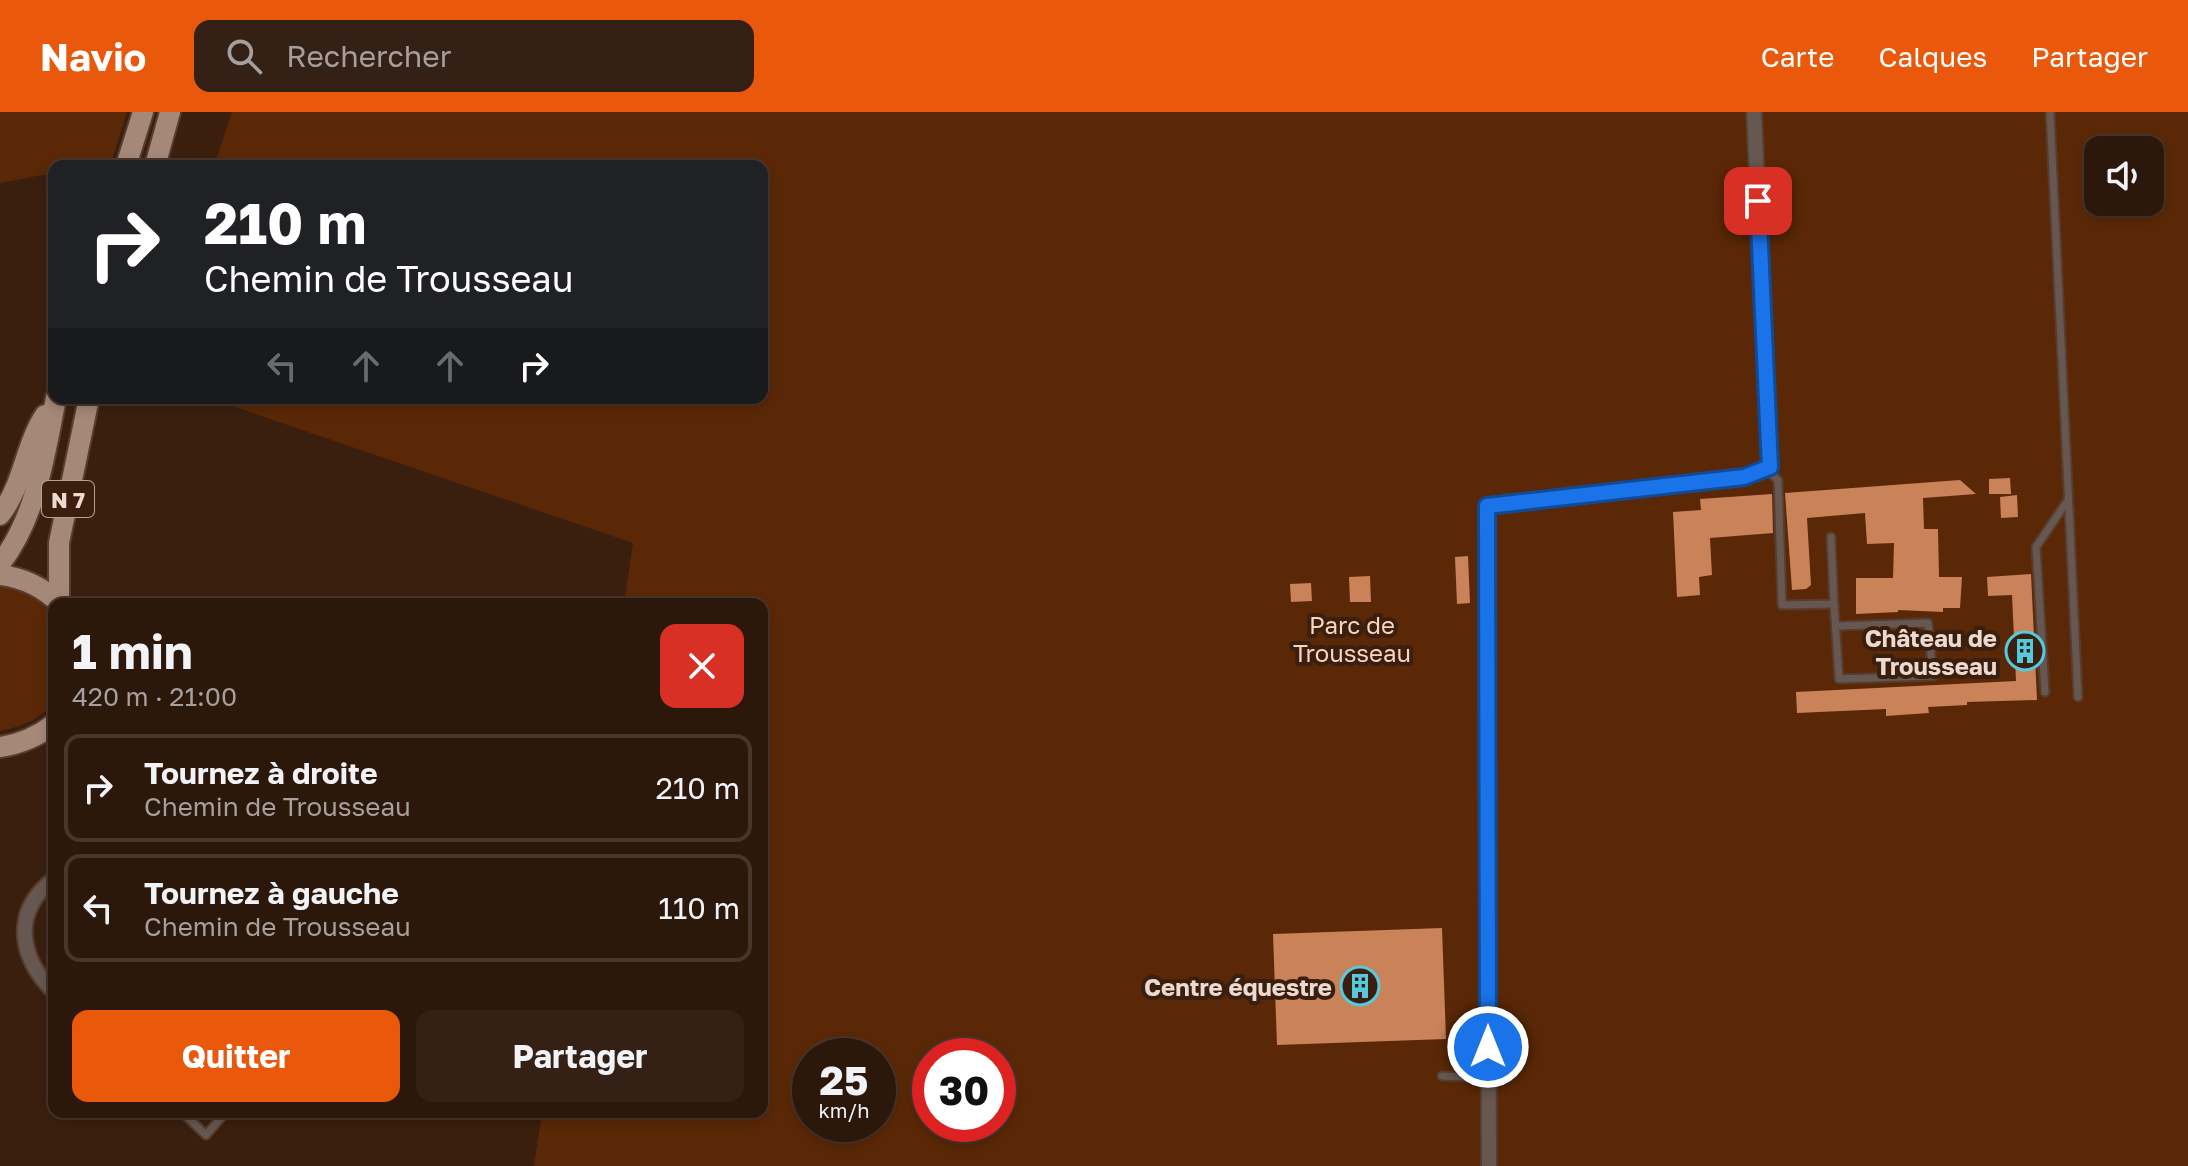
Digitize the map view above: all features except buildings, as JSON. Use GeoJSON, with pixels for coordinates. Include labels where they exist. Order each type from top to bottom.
{"type":"FeatureCollection","features":[{"type":"Feature","properties":{"kind":"main road"},"geometry":{"type":"LineString","coordinates":[[128,160],[143,112]]}},
{"type":"Feature","properties":{"kind":"main road"},"geometry":{"type":"LineString","coordinates":[[157,160],[170,112]]}},
{"type":"Feature","properties":{"kind":"main road"},"geometry":{"type":"LineString","coordinates":[[0,515],[23,472],[38,425],[52,404]]}},
{"type":"Feature","properties":{"kind":"main road","name":"N 7"},"geometry":{"type":"LineString","coordinates":[[0,564],[24,525],[42,468],[55,404]]}},
{"type":"Feature","properties":{"kind":"main road","name":"N 7"},"geometry":{"type":"LineString","coordinates":[[60,598],[59,543],[88,404]]}},
{"type":"Feature","properties":{"kind":"main road"},"geometry":{"type":"LineString","coordinates":[[0,575],[17,577],[40,586],[54,598]]}},
{"type":"Feature","properties":{"kind":"main road"},"geometry":{"type":"LineString","coordinates":[[0,747],[20,744],[48,728]]}},
{"type":"Feature","properties":{"kind":"street"},"geometry":{"type":"LineString","coordinates":[[1489,1166],[1487,506],[1744,477],[1770,467],[1754,112]]}},
{"type":"Feature","properties":{"kind":"street"},"geometry":{"type":"LineString","coordinates":[[48,886],[31,904],[24,927],[26,953],[48,986]]}},
{"type":"Feature","properties":{"kind":"lane"},"geometry":{"type":"LineString","coordinates":[[2050,112],[2078,697]]}},
{"type":"Feature","properties":{"kind":"lane"},"geometry":{"type":"LineString","coordinates":[[1765,469],[1778,480],[1782,605],[1834,604]]}},
{"type":"Feature","properties":{"kind":"lane"},"geometry":{"type":"LineString","coordinates":[[2045,692],[2036,547],[2069,499]]}},
{"type":"Feature","properties":{"kind":"lane"},"geometry":{"type":"LineString","coordinates":[[1831,537],[1834,604],[1839,679],[1933,676],[1928,623],[1836,626]]}},
{"type":"Feature","properties":{"kind":"lane"},"geometry":{"type":"LineString","coordinates":[[1442,1076],[1488,1078]]}},
{"type":"Feature","properties":{"kind":"lane"},"geometry":{"type":"LineString","coordinates":[[188,1118],[206,1135],[221,1118]]}},
{"type":"Feature","properties":{"kind":"green space"},"geometry":{"type":"Polygon","coordinates":[[[0,112],[127,112],[112,160],[48,160],[48,176],[0,183],[0,112]]]}},
{"type":"Feature","properties":{"kind":"green space","name":"Parc de Trousseau"},"geometry":{"type":"Polygon","coordinates":[[[232,112],[2188,112],[2188,1166],[534,1166],[541,1118],[768,1118],[768,598],[625,598],[633,543],[227,404],[768,404],[768,160],[216,160],[232,112]]]}},
{"type":"Feature","properties":{"kind":"green space"},"geometry":{"type":"Polygon","coordinates":[[[0,585],[30,594],[48,607],[48,708],[30,721],[0,731],[0,585]]]}},
{"type":"Feature","properties":{"kind":"place","name":"Château de Trousseau"},"geometry":{"type":"Point","coordinates":[2025,651]}},
{"type":"Feature","properties":{"kind":"place","name":"Centre équestre"},"geometry":{"type":"Point","coordinates":[1360,986]}},
{"type":"Feature","properties":{"kind":"route"},"geometry":{"type":"LineString","coordinates":[[1488,1047],[1487,506],[1744,477],[1770,467],[1758,201]]}}]}
